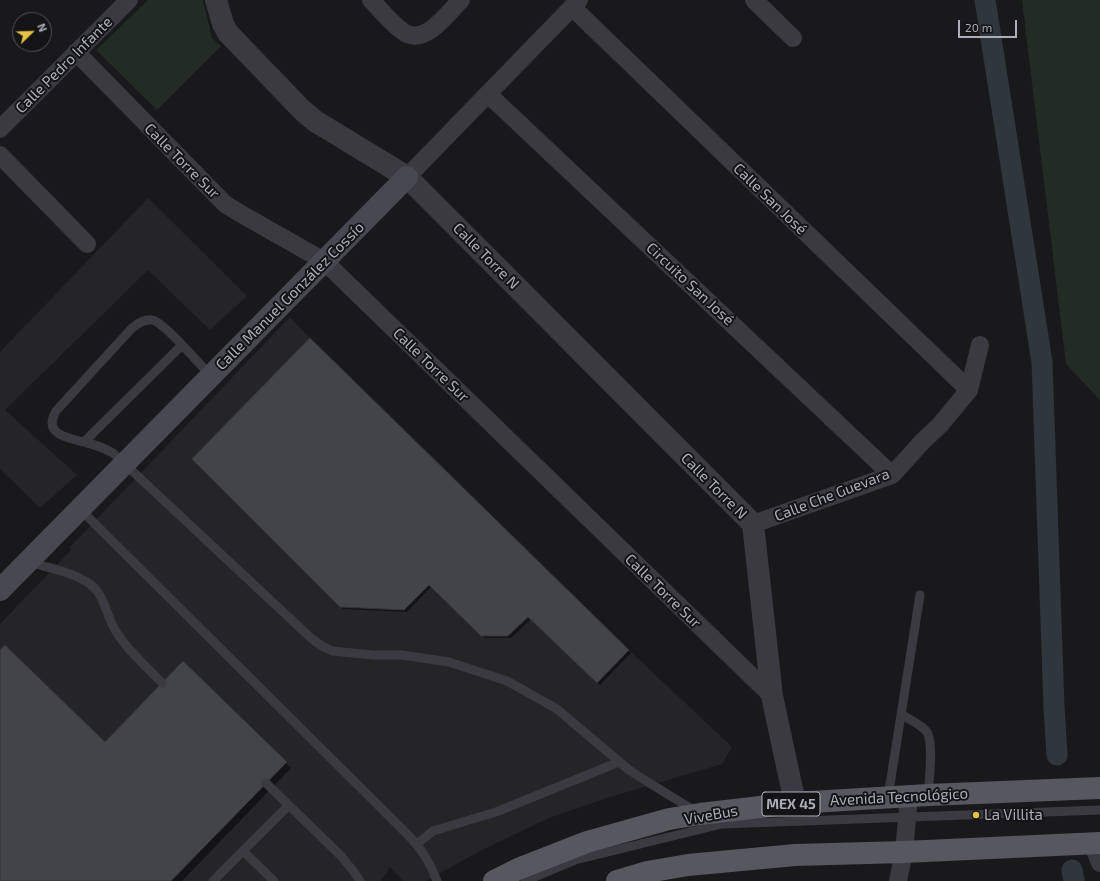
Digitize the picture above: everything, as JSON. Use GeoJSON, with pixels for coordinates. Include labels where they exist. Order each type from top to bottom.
{"type":"FeatureCollection","features":[{"type":"Feature","properties":{"kind":"main road","name":"Calle Manuel González Cossío"},"geometry":{"type":"LineString","coordinates":[[0,590],[407,177]]}},
{"type":"Feature","properties":{"kind":"main road","name":"Avenida Tecnológico"},"geometry":{"type":"LineString","coordinates":[[494,881],[518,869],[587,842],[669,819],[700,814],[795,803],[908,796],[1100,788]]}},
{"type":"Feature","properties":{"kind":"main road"},"geometry":{"type":"LineString","coordinates":[[617,881],[647,872],[688,865],[795,855],[1097,850]]}},
{"type":"Feature","properties":{"kind":"street","name":"Calle Pedro Infante"},"geometry":{"type":"LineString","coordinates":[[0,129],[129,0]]}},
{"type":"Feature","properties":{"kind":"street","name":"Calle Torre N"},"geometry":{"type":"LineString","coordinates":[[216,0],[223,24],[228,33],[302,110],[316,121],[407,177],[753,524]]}},
{"type":"Feature","properties":{"kind":"street"},"geometry":{"type":"LineString","coordinates":[[371,0],[396,26],[406,34],[413,35],[426,33],[432,29],[461,0]]}},
{"type":"Feature","properties":{"kind":"street"},"geometry":{"type":"LineString","coordinates":[[754,0],[793,38]]}},
{"type":"Feature","properties":{"kind":"street","name":"Calle Manuel González Cossío"},"geometry":{"type":"LineString","coordinates":[[407,177],[575,3]]}},
{"type":"Feature","properties":{"kind":"street","name":"Calle San José"},"geometry":{"type":"LineString","coordinates":[[575,3],[969,390]]}},
{"type":"Feature","properties":{"kind":"street","name":"Calle Torre Sur"},"geometry":{"type":"LineString","coordinates":[[76,52],[225,204],[324,262],[772,696]]}},
{"type":"Feature","properties":{"kind":"street","name":"Circuito San José"},"geometry":{"type":"LineString","coordinates":[[488,94],[892,475]]}},
{"type":"Feature","properties":{"kind":"street"},"geometry":{"type":"LineString","coordinates":[[0,155],[87,244]]}},
{"type":"Feature","properties":{"kind":"street","name":"Calle Che Guevara"},"geometry":{"type":"LineString","coordinates":[[753,524],[805,507],[892,475],[940,425],[969,390],[980,345]]}},
{"type":"Feature","properties":{"kind":"street"},"geometry":{"type":"LineString","coordinates":[[753,524],[772,696],[795,803]]}},
{"type":"Feature","properties":{"kind":"street"},"geometry":{"type":"LineString","coordinates":[[898,881],[904,852],[908,796]]}},
{"type":"Feature","properties":{"kind":"lane"},"geometry":{"type":"LineString","coordinates":[[211,376],[182,344],[159,323],[154,320],[147,320],[132,328],[56,411],[51,421],[55,431],[69,439],[105,448],[113,453],[312,639],[322,646],[332,651],[402,656],[449,662],[507,681],[557,709],[619,762],[651,784],[700,814]]}},
{"type":"Feature","properties":{"kind":"lane"},"geometry":{"type":"LineString","coordinates":[[84,442],[182,344]]}},
{"type":"Feature","properties":{"kind":"lane"},"geometry":{"type":"LineString","coordinates":[[80,509],[417,844],[430,863],[437,881]]}},
{"type":"Feature","properties":{"kind":"lane"},"geometry":{"type":"LineString","coordinates":[[28,562],[72,575],[91,585],[105,605],[109,619],[115,631],[162,683]]}},
{"type":"Feature","properties":{"kind":"lane"},"geometry":{"type":"LineString","coordinates":[[908,796],[901,714],[920,595]]}},
{"type":"Feature","properties":{"kind":"lane"},"geometry":{"type":"LineString","coordinates":[[901,714],[923,728],[927,732],[929,738],[930,763],[908,796]]}},
{"type":"Feature","properties":{"kind":"lane"},"geometry":{"type":"LineString","coordinates":[[417,844],[433,831],[458,822],[496,812],[619,762]]}},
{"type":"Feature","properties":{"kind":"lane"},"geometry":{"type":"LineString","coordinates":[[266,783],[341,856],[360,881]]}},
{"type":"Feature","properties":{"kind":"lane"},"geometry":{"type":"LineString","coordinates":[[213,881],[289,805]]}},
{"type":"Feature","properties":{"kind":"lane","name":"ViveBus"},"geometry":{"type":"LineString","coordinates":[[525,881],[575,860],[722,824],[1100,810]]}},
{"type":"Feature","properties":{"kind":"lane"},"geometry":{"type":"LineString","coordinates":[[243,851],[274,881]]}},
{"type":"Feature","properties":{"kind":"shaded area"},"geometry":{"type":"Polygon","coordinates":[[[148,0],[203,0],[212,38],[221,46],[157,110],[96,50],[148,0]]]}},
{"type":"Feature","properties":{"kind":"shaded area"},"geometry":{"type":"Polygon","coordinates":[[[1022,0],[1100,0],[1100,400],[1066,364],[1022,0]]]}},
{"type":"Feature","properties":{"kind":"shaded area"},"geometry":{"type":"Polygon","coordinates":[[[148,198],[247,296],[210,330],[148,270],[5,410],[77,475],[40,508],[0,469],[0,352],[148,198]]]}},
{"type":"Feature","properties":{"kind":"shaded area"},"geometry":{"type":"Polygon","coordinates":[[[290,317],[629,650],[732,747],[722,764],[607,798],[549,818],[480,851],[426,881],[403,881],[390,867],[381,881],[0,881],[0,624],[71,550],[69,548],[290,317]]]}},
{"type":"Feature","properties":{"kind":"building"},"geometry":{"type":"Polygon","coordinates":[[[310,338],[629,650],[597,683],[528,617],[508,636],[481,636],[429,585],[404,610],[340,607],[192,459],[310,338]]]}},
{"type":"Feature","properties":{"kind":"building"},"geometry":{"type":"Polygon","coordinates":[[[5,645],[105,742],[183,661],[287,762],[171,881],[0,881],[0,650],[5,645]]]}},
{"type":"Feature","properties":{"kind":"waterway"},"geometry":{"type":"LineString","coordinates":[[985,0],[1042,362],[1057,755]]}},
{"type":"Feature","properties":{"kind":"waterway"},"geometry":{"type":"LineString","coordinates":[[1072,870],[1074,881]]}},
{"type":"Feature","properties":{"kind":"place","name":"La Villita"},"geometry":{"type":"Point","coordinates":[976,815]}}]}
